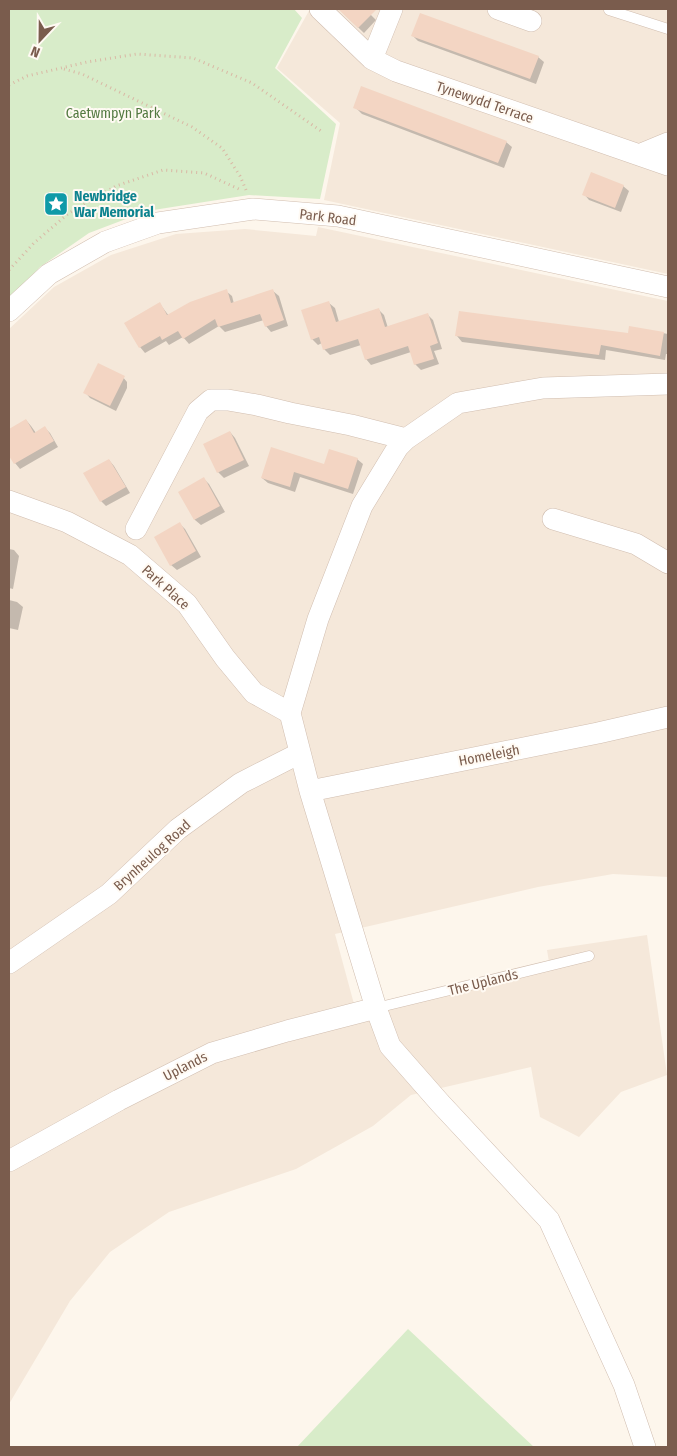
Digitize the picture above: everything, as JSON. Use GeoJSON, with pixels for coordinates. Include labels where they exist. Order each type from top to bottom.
{"type":"FeatureCollection","features":[{"type":"Feature","properties":{"kind":"street","name":"Tynewydd Terrace"},"geometry":{"type":"LineString","coordinates":[[320,9],[372,59],[396,71],[668,165]]}},
{"type":"Feature","properties":{"kind":"street"},"geometry":{"type":"LineString","coordinates":[[372,59],[392,9]]}},
{"type":"Feature","properties":{"kind":"street"},"geometry":{"type":"LineString","coordinates":[[498,9],[531,21]]}},
{"type":"Feature","properties":{"kind":"street"},"geometry":{"type":"LineString","coordinates":[[639,155],[668,143]]}},
{"type":"Feature","properties":{"kind":"street","name":"Park Road"},"geometry":{"type":"LineString","coordinates":[[9,311],[49,274],[105,242],[158,224],[253,209],[338,216],[668,288]]}},
{"type":"Feature","properties":{"kind":"street"},"geometry":{"type":"LineString","coordinates":[[645,1447],[624,1385],[549,1220],[440,1103],[390,1046],[376,1008],[310,791],[290,713],[318,619],[362,506],[398,447],[406,439],[458,403],[543,388],[668,384]]}},
{"type":"Feature","properties":{"kind":"street"},"geometry":{"type":"LineString","coordinates":[[136,528],[198,412],[210,400],[228,400],[256,405],[406,439]]}},
{"type":"Feature","properties":{"kind":"street","name":"Park Place"},"geometry":{"type":"LineString","coordinates":[[9,501],[67,522],[130,554],[188,604],[225,658],[254,693],[290,713]]}},
{"type":"Feature","properties":{"kind":"street"},"geometry":{"type":"LineString","coordinates":[[553,519],[636,544],[668,563]]}},
{"type":"Feature","properties":{"kind":"street","name":"Homeleigh"},"geometry":{"type":"LineString","coordinates":[[310,791],[668,717]]}},
{"type":"Feature","properties":{"kind":"street","name":"Brynheulog Road"},"geometry":{"type":"LineString","coordinates":[[9,963],[109,894],[178,829],[241,783],[300,753]]}},
{"type":"Feature","properties":{"kind":"street","name":"Uplands"},"geometry":{"type":"LineString","coordinates":[[9,1161],[119,1100],[212,1053],[376,1008]]}},
{"type":"Feature","properties":{"kind":"lane"},"geometry":{"type":"LineString","coordinates":[[609,10],[668,29]]}},
{"type":"Feature","properties":{"kind":"lane","name":"The Uplands"},"geometry":{"type":"LineString","coordinates":[[376,1008],[589,956]]}},
{"type":"Feature","properties":{"kind":"path"},"geometry":{"type":"LineString","coordinates":[[9,84],[27,76],[61,68],[137,54],[193,58],[252,83],[321,131]]}},
{"type":"Feature","properties":{"kind":"path"},"geometry":{"type":"LineString","coordinates":[[9,270],[34,243],[69,213],[116,186],[163,170],[204,173],[246,192],[240,176],[222,148],[192,127],[82,74],[61,68]]}},
{"type":"Feature","properties":{"kind":"shaded area"},"geometry":{"type":"Polygon","coordinates":[[[310,9],[668,9],[668,274],[324,200],[340,123],[277,68],[310,9]]]}},
{"type":"Feature","properties":{"kind":"shaded area"},"geometry":{"type":"Polygon","coordinates":[[[318,227],[668,301],[668,877],[613,874],[538,887],[335,934],[357,1015],[550,968],[547,950],[647,935],[667,1075],[621,1092],[579,1137],[540,1117],[531,1067],[411,1095],[373,1126],[296,1169],[169,1212],[110,1252],[70,1301],[9,1404],[9,329],[54,287],[111,255],[176,234],[245,229],[316,236],[318,227]]]}},
{"type":"Feature","properties":{"kind":"green space","name":"Caetwmpyn Park"},"geometry":{"type":"Polygon","coordinates":[[[9,9],[294,9],[302,18],[275,68],[336,124],[320,199],[249,195],[147,211],[89,233],[40,267],[9,300],[9,9]]]}},
{"type":"Feature","properties":{"kind":"green space"},"geometry":{"type":"Polygon","coordinates":[[[408,1329],[534,1447],[297,1447],[408,1329]]]}},
{"type":"Feature","properties":{"kind":"building"},"geometry":{"type":"Polygon","coordinates":[[[338,9],[377,9],[358,28],[338,9]]]}},
{"type":"Feature","properties":{"kind":"building"},"geometry":{"type":"Polygon","coordinates":[[[420,13],[539,56],[530,79],[411,36],[420,13]]]}},
{"type":"Feature","properties":{"kind":"building"},"geometry":{"type":"Polygon","coordinates":[[[361,86],[507,141],[498,163],[353,108],[361,86]]]}},
{"type":"Feature","properties":{"kind":"building"},"geometry":{"type":"Polygon","coordinates":[[[591,172],[624,185],[615,208],[582,195],[591,172]]]}},
{"type":"Feature","properties":{"kind":"building"},"geometry":{"type":"Polygon","coordinates":[[[227,289],[231,303],[273,289],[284,320],[265,327],[260,314],[218,327],[215,319],[183,339],[178,331],[162,340],[160,336],[139,348],[124,323],[160,302],[167,315],[190,302],[227,289]]]}},
{"type":"Feature","properties":{"kind":"building"},"geometry":{"type":"Polygon","coordinates":[[[329,301],[336,322],[379,308],[385,327],[428,313],[438,343],[430,346],[434,359],[414,365],[408,346],[365,360],[358,339],[323,350],[319,337],[311,340],[301,310],[329,301]]]}},
{"type":"Feature","properties":{"kind":"building"},"geometry":{"type":"Polygon","coordinates":[[[459,311],[628,333],[629,326],[664,332],[660,356],[601,345],[599,355],[455,336],[459,311]]]}},
{"type":"Feature","properties":{"kind":"building"},"geometry":{"type":"Polygon","coordinates":[[[98,363],[125,376],[110,406],[83,393],[98,363]]]}},
{"type":"Feature","properties":{"kind":"building"},"geometry":{"type":"Polygon","coordinates":[[[26,419],[34,433],[45,426],[54,441],[14,464],[9,456],[9,429],[26,419]]]}},
{"type":"Feature","properties":{"kind":"building"},"geometry":{"type":"Polygon","coordinates":[[[230,431],[244,460],[217,473],[203,444],[230,431]]]}},
{"type":"Feature","properties":{"kind":"building"},"geometry":{"type":"Polygon","coordinates":[[[271,447],[324,464],[329,449],[358,458],[348,489],[294,472],[290,487],[261,478],[271,447]]]}},
{"type":"Feature","properties":{"kind":"building"},"geometry":{"type":"Polygon","coordinates":[[[109,459],[126,487],[100,502],[83,473],[109,459]]]}},
{"type":"Feature","properties":{"kind":"building"},"geometry":{"type":"Polygon","coordinates":[[[204,477],[220,506],[194,520],[178,492],[204,477]]]}},
{"type":"Feature","properties":{"kind":"building"},"geometry":{"type":"Polygon","coordinates":[[[180,522],[196,551],[170,566],[154,537],[180,522]]]}},
{"type":"Feature","properties":{"kind":"place","name":"Newbridge War Memorial"},"geometry":{"type":"Point","coordinates":[56,204]}}]}
